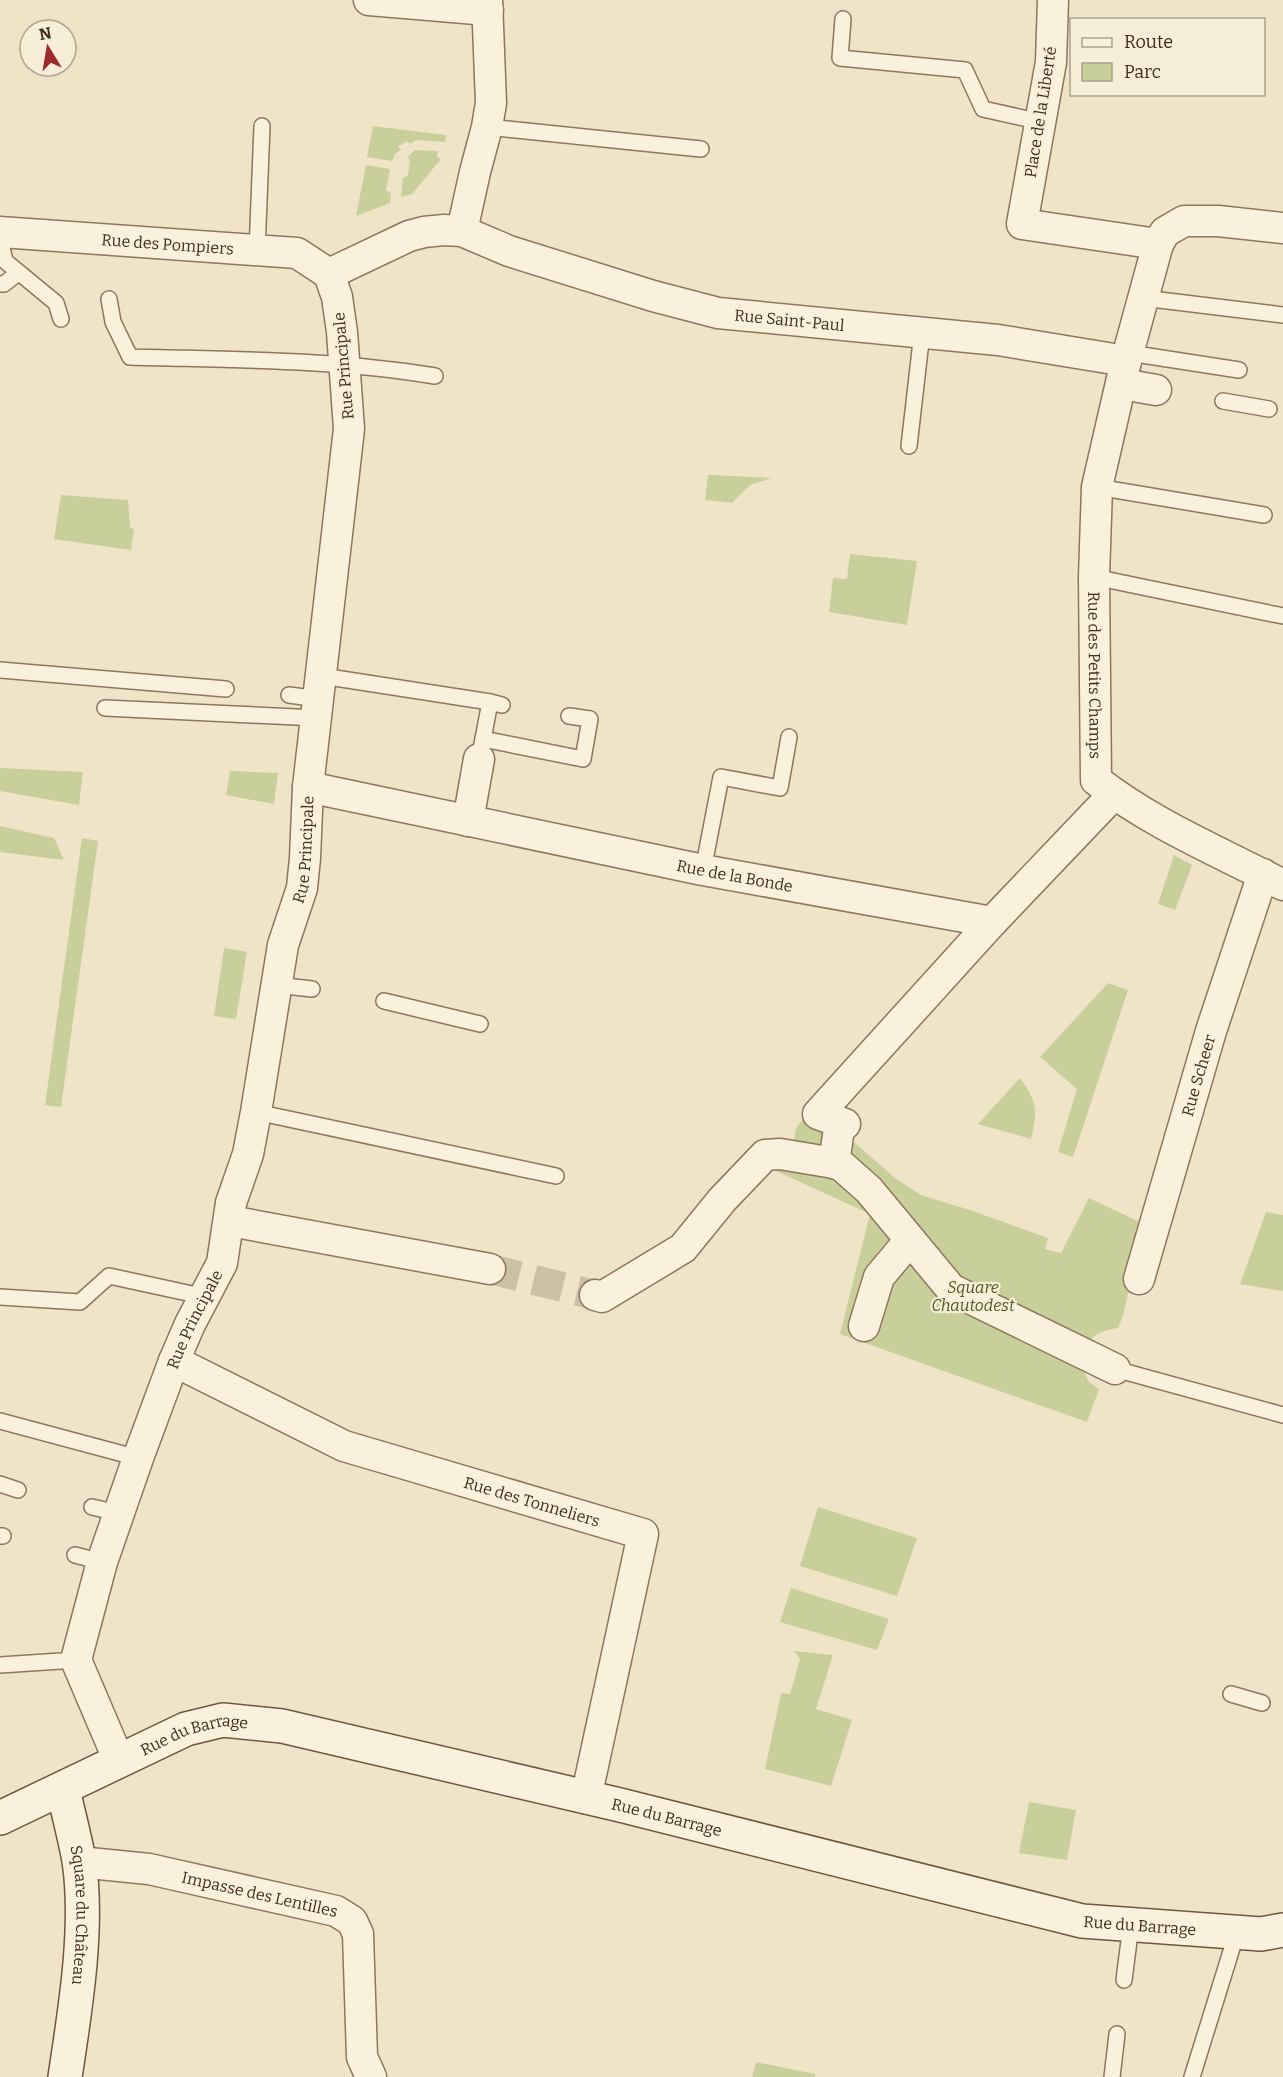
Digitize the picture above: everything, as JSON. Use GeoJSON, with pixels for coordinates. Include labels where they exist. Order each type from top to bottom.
{"type":"FeatureCollection","features":[{"type":"Feature","properties":{"kind":"street"},"geometry":{"type":"LineString","coordinates":[[329,274],[409,236],[424,232],[462,231],[491,103],[487,5],[369,0]]}},
{"type":"Feature","properties":{"kind":"street","name":"Place de la Liberté"},"geometry":{"type":"LineString","coordinates":[[1053,0],[1051,62],[1022,224],[1158,244]]}},
{"type":"Feature","properties":{"kind":"street"},"geometry":{"type":"LineString","coordinates":[[1126,366],[1158,244],[1165,232],[1184,221],[1283,228]]}},
{"type":"Feature","properties":{"kind":"street","name":"Rue Saint-Paul"},"geometry":{"type":"LineString","coordinates":[[462,231],[509,251],[653,296],[718,313],[999,340],[1126,366],[1156,390]]}},
{"type":"Feature","properties":{"kind":"street","name":"Rue des Pompiers"},"geometry":{"type":"LineString","coordinates":[[1,232],[297,253],[329,274]]}},
{"type":"Feature","properties":{"kind":"street","name":"Rue Principale"},"geometry":{"type":"LineString","coordinates":[[76,1659],[89,1559],[105,1510],[138,1458],[174,1361],[190,1324],[222,1263],[231,1203],[248,1154],[283,945],[302,888],[308,787],[348,429],[345,364],[337,297],[329,274]]}},
{"type":"Feature","properties":{"kind":"street","name":"Rue des Petits Champs"},"geometry":{"type":"LineString","coordinates":[[1126,366],[1097,487],[1094,577],[1096,780],[1114,794],[1190,838],[1273,880]]}},
{"type":"Feature","properties":{"kind":"street"},"geometry":{"type":"LineString","coordinates":[[468,821],[481,749]]}},
{"type":"Feature","properties":{"kind":"street","name":"Rue de la Bonde"},"geometry":{"type":"LineString","coordinates":[[308,787],[703,870],[992,921]]}},
{"type":"Feature","properties":{"kind":"street"},"geometry":{"type":"LineString","coordinates":[[834,1163],[839,1128],[845,1124],[818,1114],[992,921],[1114,794]]}},
{"type":"Feature","properties":{"kind":"street","name":"Rue Scheer"},"geometry":{"type":"LineString","coordinates":[[1139,1279],[1212,1031],[1273,880]]}},
{"type":"Feature","properties":{"kind":"street"},"geometry":{"type":"LineString","coordinates":[[596,1294],[602,1297],[683,1248],[722,1200],[765,1155],[780,1154],[842,1166],[869,1190],[951,1289],[1115,1369]]}},
{"type":"Feature","properties":{"kind":"street"},"geometry":{"type":"LineString","coordinates":[[230,1221],[490,1269]]}},
{"type":"Feature","properties":{"kind":"street"},"geometry":{"type":"LineString","coordinates":[[864,1326],[879,1277],[910,1240]]}},
{"type":"Feature","properties":{"kind":"street","name":"Rue des Tonneliers"},"geometry":{"type":"LineString","coordinates":[[174,1361],[344,1446],[643,1534],[586,1797]]}},
{"type":"Feature","properties":{"kind":"street"},"geometry":{"type":"LineString","coordinates":[[76,1659],[119,1761]]}},
{"type":"Feature","properties":{"kind":"street","name":"Rue du Barrage"},"geometry":{"type":"LineString","coordinates":[[0,1818],[186,1729],[223,1720],[282,1726],[586,1797],[1082,1921],[1261,1934],[1283,1930]]}},
{"type":"Feature","properties":{"kind":"street","name":"Square du Château"},"geometry":{"type":"LineString","coordinates":[[63,1789],[79,1862],[82,1918],[74,2018],[65,2077]]}},
{"type":"Feature","properties":{"kind":"street","name":"Impasse des Lentilles"},"geometry":{"type":"LineString","coordinates":[[79,1862],[149,1869],[336,1911],[352,1921],[358,1934],[362,2057],[371,2077]]}},
{"type":"Feature","properties":{"kind":"lane"},"geometry":{"type":"LineString","coordinates":[[843,19],[840,58],[965,70],[983,109],[1041,122]]}},
{"type":"Feature","properties":{"kind":"lane"},"geometry":{"type":"LineString","coordinates":[[257,250],[262,126]]}},
{"type":"Feature","properties":{"kind":"lane"},"geometry":{"type":"LineString","coordinates":[[487,127],[701,149]]}},
{"type":"Feature","properties":{"kind":"lane"},"geometry":{"type":"LineString","coordinates":[[1,232],[5,261],[56,303],[61,319]]}},
{"type":"Feature","properties":{"kind":"lane"},"geometry":{"type":"LineString","coordinates":[[0,284],[4,284],[18,273]]}},
{"type":"Feature","properties":{"kind":"lane"},"geometry":{"type":"LineString","coordinates":[[1143,298],[1283,315]]}},
{"type":"Feature","properties":{"kind":"lane"},"geometry":{"type":"LineString","coordinates":[[109,299],[113,322],[130,357],[345,364],[382,367],[435,376]]}},
{"type":"Feature","properties":{"kind":"lane"},"geometry":{"type":"LineString","coordinates":[[909,446],[922,333]]}},
{"type":"Feature","properties":{"kind":"lane"},"geometry":{"type":"LineString","coordinates":[[1126,366],[1239,370]]}},
{"type":"Feature","properties":{"kind":"lane"},"geometry":{"type":"LineString","coordinates":[[1223,401],[1269,409]]}},
{"type":"Feature","properties":{"kind":"lane"},"geometry":{"type":"LineString","coordinates":[[1097,487],[1264,515]]}},
{"type":"Feature","properties":{"kind":"lane"},"geometry":{"type":"LineString","coordinates":[[1094,577],[1283,616]]}},
{"type":"Feature","properties":{"kind":"lane"},"geometry":{"type":"LineString","coordinates":[[0,670],[226,689]]}},
{"type":"Feature","properties":{"kind":"lane"},"geometry":{"type":"LineString","coordinates":[[289,695],[496,704],[481,749],[583,759],[590,719],[568,716]]}},
{"type":"Feature","properties":{"kind":"lane"},"geometry":{"type":"LineString","coordinates":[[105,708],[319,698]]}},
{"type":"Feature","properties":{"kind":"lane"},"geometry":{"type":"LineString","coordinates":[[703,870],[721,777],[780,788],[789,737]]}},
{"type":"Feature","properties":{"kind":"lane"},"geometry":{"type":"LineString","coordinates":[[276,985],[312,989]]}},
{"type":"Feature","properties":{"kind":"lane"},"geometry":{"type":"LineString","coordinates":[[384,1001],[480,1024]]}},
{"type":"Feature","properties":{"kind":"lane"},"geometry":{"type":"LineString","coordinates":[[256,1112],[556,1176]]}},
{"type":"Feature","properties":{"kind":"lane"},"geometry":{"type":"LineString","coordinates":[[0,1297],[80,1302],[109,1276],[206,1296]]}},
{"type":"Feature","properties":{"kind":"lane"},"geometry":{"type":"LineString","coordinates":[[1115,1369],[1283,1415]]}},
{"type":"Feature","properties":{"kind":"lane"},"geometry":{"type":"LineString","coordinates":[[0,1422],[138,1458]]}},
{"type":"Feature","properties":{"kind":"lane"},"geometry":{"type":"LineString","coordinates":[[0,1484],[18,1490]]}},
{"type":"Feature","properties":{"kind":"lane"},"geometry":{"type":"LineString","coordinates":[[0,1665],[76,1659]]}},
{"type":"Feature","properties":{"kind":"lane"},"geometry":{"type":"LineString","coordinates":[[1231,1694],[1262,1703]]}},
{"type":"Feature","properties":{"kind":"lane"},"geometry":{"type":"LineString","coordinates":[[1124,1980],[1131,1925]]}},
{"type":"Feature","properties":{"kind":"lane"},"geometry":{"type":"LineString","coordinates":[[1192,2077],[1237,1932]]}},
{"type":"Feature","properties":{"kind":"lane"},"geometry":{"type":"LineString","coordinates":[[1112,2077],[1118,2034]]}},
{"type":"Feature","properties":{"kind":"green space"},"geometry":{"type":"Polygon","coordinates":[[[373,126],[446,135],[445,142],[416,140],[410,144],[407,141],[398,147],[401,150],[395,154],[392,161],[367,157],[373,126]]]}},
{"type":"Feature","properties":{"kind":"green space"},"geometry":{"type":"Polygon","coordinates":[[[415,150],[438,151],[437,157],[441,159],[412,194],[401,197],[403,178],[408,175],[410,161],[408,157],[415,150]]]}},
{"type":"Feature","properties":{"kind":"green space"},"geometry":{"type":"Polygon","coordinates":[[[366,165],[390,169],[386,191],[391,192],[390,203],[356,216],[366,165]]]}},
{"type":"Feature","properties":{"kind":"green space"},"geometry":{"type":"Polygon","coordinates":[[[708,475],[772,478],[750,485],[732,503],[705,500],[708,475]]]}},
{"type":"Feature","properties":{"kind":"green space"},"geometry":{"type":"Polygon","coordinates":[[[61,495],[128,500],[130,528],[134,529],[131,550],[54,539],[61,495]]]}},
{"type":"Feature","properties":{"kind":"green space"},"geometry":{"type":"Polygon","coordinates":[[[850,554],[917,561],[907,625],[829,612],[833,578],[847,579],[850,554]]]}},
{"type":"Feature","properties":{"kind":"green space"},"geometry":{"type":"Polygon","coordinates":[[[0,768],[83,772],[79,805],[0,791],[0,768]]]}},
{"type":"Feature","properties":{"kind":"green space"},"geometry":{"type":"Polygon","coordinates":[[[230,771],[278,773],[274,804],[226,795],[230,771]]]}},
{"type":"Feature","properties":{"kind":"green space"},"geometry":{"type":"Polygon","coordinates":[[[0,826],[54,838],[64,860],[0,852],[0,826]]]}},
{"type":"Feature","properties":{"kind":"green space"},"geometry":{"type":"Polygon","coordinates":[[[82,838],[98,841],[61,1107],[45,1105],[82,838]]]}},
{"type":"Feature","properties":{"kind":"green space"},"geometry":{"type":"Polygon","coordinates":[[[1174,855],[1192,865],[1175,910],[1158,904],[1174,855]]]}},
{"type":"Feature","properties":{"kind":"green space"},"geometry":{"type":"Polygon","coordinates":[[[224,948],[247,952],[236,1019],[214,1016],[224,948]]]}},
{"type":"Feature","properties":{"kind":"green space"},"geometry":{"type":"Polygon","coordinates":[[[1108,983],[1128,990],[1073,1157],[1058,1152],[1077,1089],[1040,1057],[1108,983]]]}},
{"type":"Feature","properties":{"kind":"green space"},"geometry":{"type":"Polygon","coordinates":[[[1020,1078],[1033,1100],[1035,1121],[1031,1139],[978,1124],[1020,1078]]]}},
{"type":"Feature","properties":{"kind":"green space","name":"Square Chautodest"},"geometry":{"type":"Polygon","coordinates":[[[803,1119],[839,1129],[895,1178],[921,1195],[1048,1238],[1045,1249],[1061,1253],[1089,1198],[1144,1224],[1123,1316],[1118,1328],[1102,1332],[1092,1338],[1079,1362],[1089,1382],[1099,1389],[1087,1422],[840,1334],[870,1214],[776,1171],[782,1141],[794,1142],[796,1128],[803,1119]]]}},
{"type":"Feature","properties":{"kind":"green space"},"geometry":{"type":"Polygon","coordinates":[[[1266,1212],[1283,1215],[1283,1291],[1240,1284],[1266,1212]]]}},
{"type":"Feature","properties":{"kind":"green space"},"geometry":{"type":"Polygon","coordinates":[[[818,1507],[917,1538],[897,1596],[800,1566],[818,1507]]]}},
{"type":"Feature","properties":{"kind":"green space"},"geometry":{"type":"Polygon","coordinates":[[[791,1588],[889,1619],[877,1650],[780,1622],[791,1588]]]}},
{"type":"Feature","properties":{"kind":"green space"},"geometry":{"type":"Polygon","coordinates":[[[794,1651],[833,1655],[816,1709],[852,1720],[831,1786],[765,1769],[781,1693],[790,1694],[800,1659],[794,1651]]]}},
{"type":"Feature","properties":{"kind":"green space"},"geometry":{"type":"Polygon","coordinates":[[[1029,1802],[1076,1810],[1067,1860],[1019,1853],[1029,1802]]]}},
{"type":"Feature","properties":{"kind":"green space"},"geometry":{"type":"Polygon","coordinates":[[[756,2062],[815,2074],[815,2077],[752,2077],[756,2062]]]}},
{"type":"Feature","properties":{"kind":"tunnel"},"geometry":{"type":"LineString","coordinates":[[490,1269],[595,1295]]}}]}
